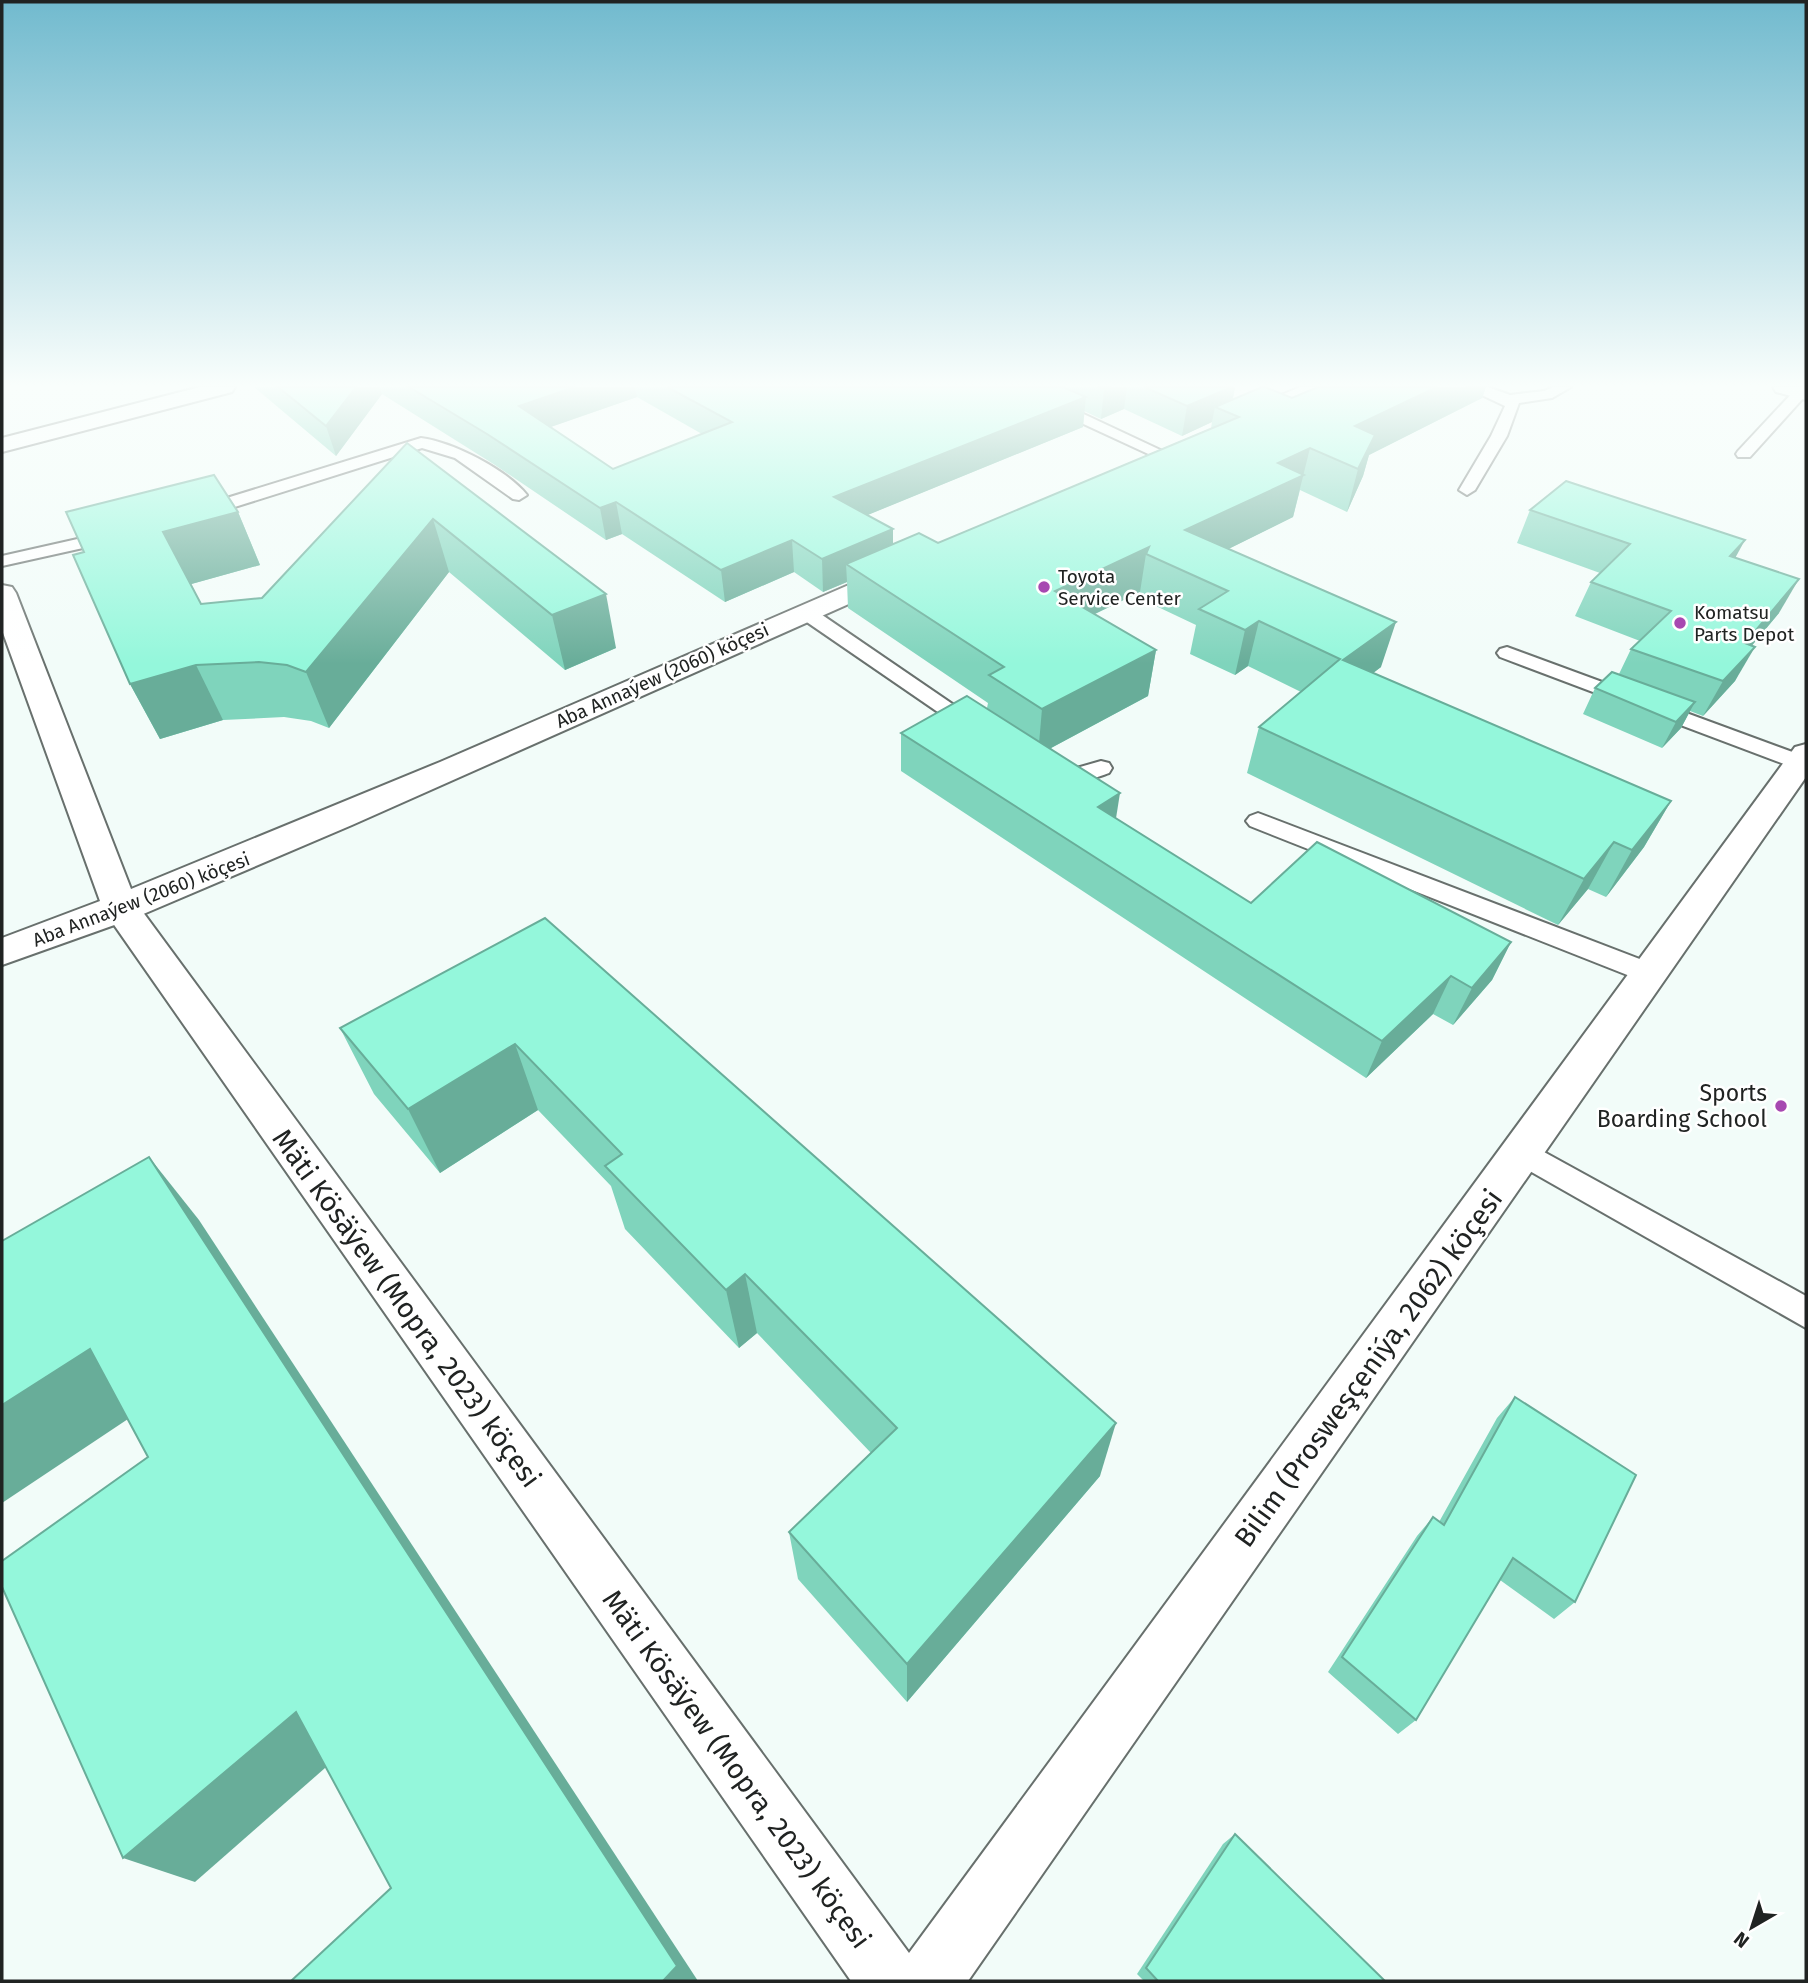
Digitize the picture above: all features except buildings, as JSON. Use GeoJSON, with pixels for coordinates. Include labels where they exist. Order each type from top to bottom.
{"type":"FeatureCollection","features":[{"type":"Feature","properties":{"kind":"street","name":"Aba Annaýew (2060) köçesi"},"geometry":{"type":"LineString","coordinates":[[2,952],[121,909],[296,838],[923,560]]}},
{"type":"Feature","properties":{"kind":"street","name":"Mäti Kösäýew (Mopra, 2023) köçesi"},"geometry":{"type":"LineString","coordinates":[[2,593],[121,909],[890,1981]]}},
{"type":"Feature","properties":{"kind":"street","name":"Bilim (Prosweşçeniýa, 2062) köçesi"},"geometry":{"type":"LineString","coordinates":[[929,1981],[1803,758]]}},
{"type":"Feature","properties":{"kind":"lane"},"geometry":{"type":"LineString","coordinates":[[174,519],[310,480]]}},
{"type":"Feature","properties":{"kind":"lane"},"geometry":{"type":"LineString","coordinates":[[496,480],[519,495]]}},
{"type":"Feature","properties":{"kind":"lane"},"geometry":{"type":"LineString","coordinates":[[1467,490],[1473,480]]}},
{"type":"Feature","properties":{"kind":"lane"},"geometry":{"type":"LineString","coordinates":[[2,561],[83,545],[135,530]]}},
{"type":"Feature","properties":{"kind":"lane"},"geometry":{"type":"LineString","coordinates":[[805,612],[993,739]]}},
{"type":"Feature","properties":{"kind":"lane"},"geometry":{"type":"LineString","coordinates":[[1507,653],[1803,758]]}},
{"type":"Feature","properties":{"kind":"lane"},"geometry":{"type":"LineString","coordinates":[[1038,769],[1065,779],[1101,768]]}},
{"type":"Feature","properties":{"kind":"lane"},"geometry":{"type":"LineString","coordinates":[[1258,821],[1649,973]]}},
{"type":"Feature","properties":{"kind":"lane"},"geometry":{"type":"LineString","coordinates":[[1522,1152],[1806,1313]]}},
{"type":"Feature","properties":{"kind":"place","name":"Toyota Service Center"},"geometry":{"type":"Point","coordinates":[1044,587]}},
{"type":"Feature","properties":{"kind":"place","name":"Komatsu Parts Depot"},"geometry":{"type":"Point","coordinates":[1680,623]}},
{"type":"Feature","properties":{"kind":"place","name":"Sports Boarding School"},"geometry":{"type":"Point","coordinates":[1781,1106]}}]}
